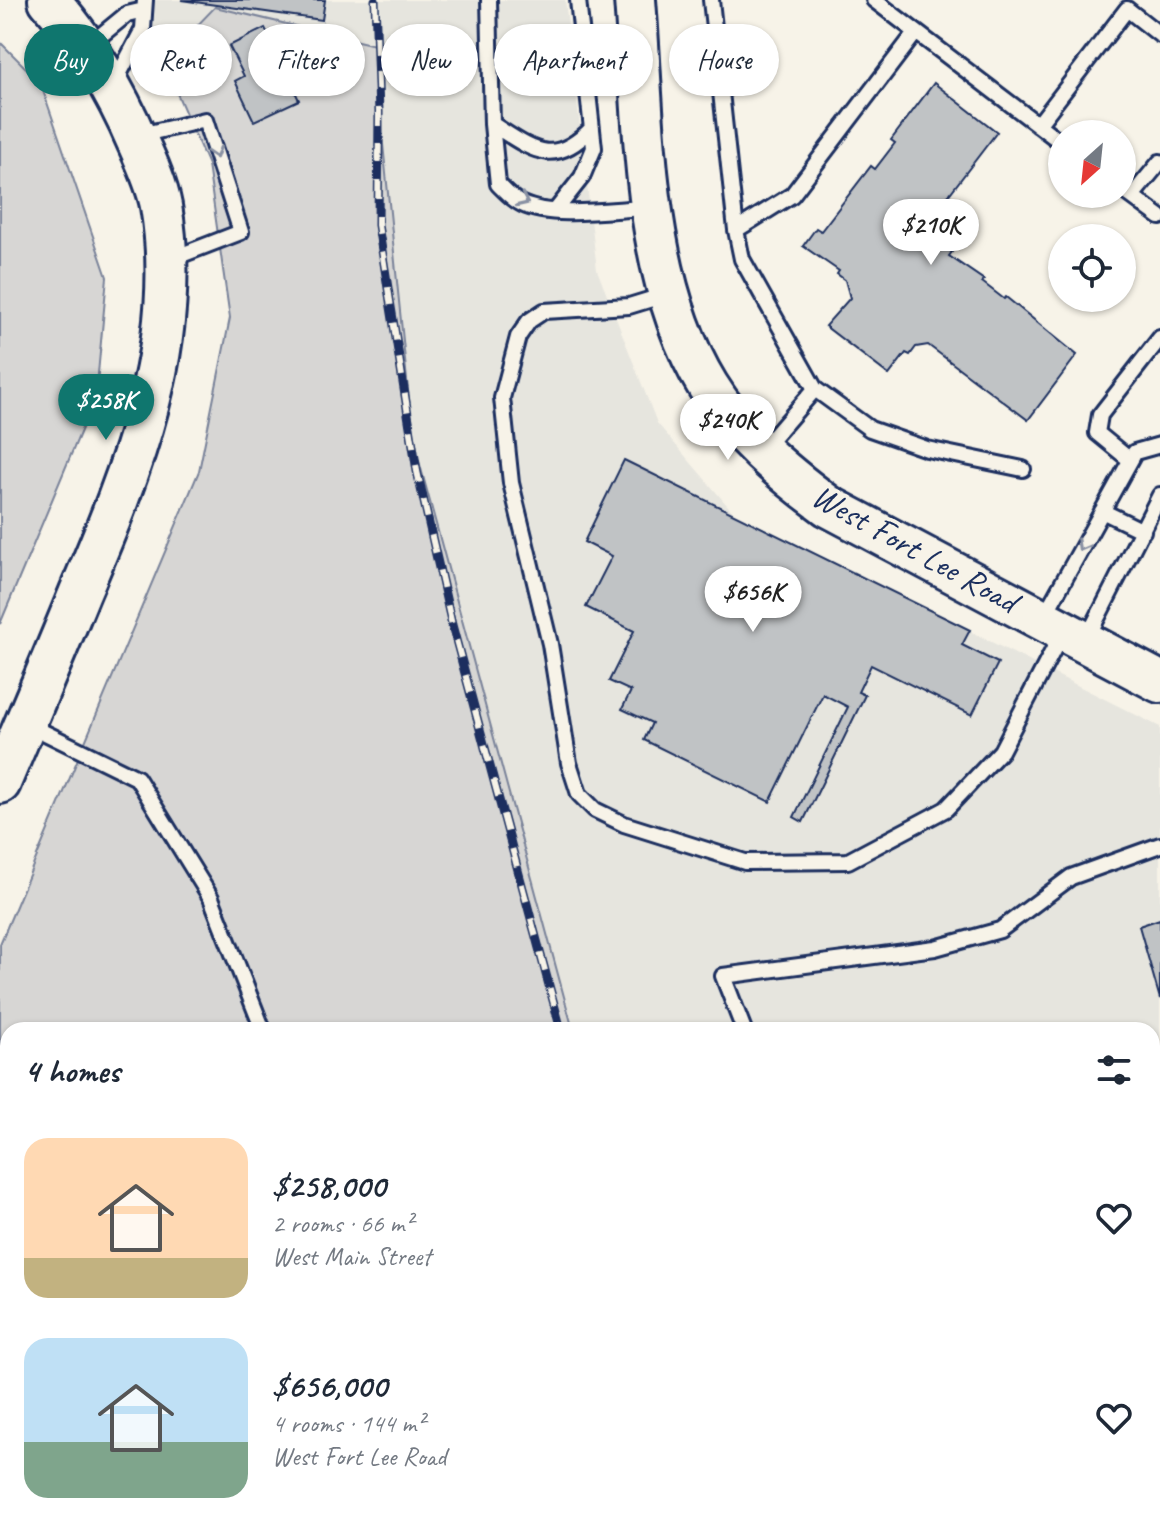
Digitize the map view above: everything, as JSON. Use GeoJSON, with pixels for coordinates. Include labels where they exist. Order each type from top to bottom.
{"type":"FeatureCollection","features":[{"type":"Feature","properties":{"kind":"main road"},"geometry":{"type":"LineString","coordinates":[[49,0],[68,24]]}},
{"type":"Feature","properties":{"kind":"main road","name":"West Fort Lee Road"},"geometry":{"type":"LineString","coordinates":[[635,0],[652,208],[668,294],[708,386],[780,471],[828,506],[1160,682]]}},
{"type":"Feature","properties":{"kind":"main road"},"geometry":{"type":"LineString","coordinates":[[0,783],[126,483],[146,421],[159,356],[166,261],[161,203],[114,90]]}},
{"type":"Feature","properties":{"kind":"lane"},"geometry":{"type":"LineString","coordinates":[[489,0],[492,124],[498,184],[523,205],[556,210],[652,208]]}},
{"type":"Feature","properties":{"kind":"lane"},"geometry":{"type":"LineString","coordinates":[[556,210],[582,177],[594,148],[578,0]]}},
{"type":"Feature","properties":{"kind":"lane"},"geometry":{"type":"LineString","coordinates":[[711,0],[736,230],[742,259],[815,389],[870,429],[927,449],[1023,469]]}},
{"type":"Feature","properties":{"kind":"lane"},"geometry":{"type":"LineString","coordinates":[[874,0],[1048,132]]}},
{"type":"Feature","properties":{"kind":"lane"},"geometry":{"type":"LineString","coordinates":[[114,25],[141,3]]}},
{"type":"Feature","properties":{"kind":"lane"},"geometry":{"type":"LineString","coordinates":[[114,82],[143,29],[141,3]]}},
{"type":"Feature","properties":{"kind":"lane"},"geometry":{"type":"LineString","coordinates":[[1038,125],[1127,9],[1160,35]]}},
{"type":"Feature","properties":{"kind":"lane"},"geometry":{"type":"LineString","coordinates":[[736,230],[792,195],[916,32]]}},
{"type":"Feature","properties":{"kind":"lane"},"geometry":{"type":"LineString","coordinates":[[135,136],[205,120],[241,232],[166,261]]}},
{"type":"Feature","properties":{"kind":"lane"},"geometry":{"type":"LineString","coordinates":[[492,124],[533,149],[548,153],[564,151],[592,128]]}},
{"type":"Feature","properties":{"kind":"lane"},"geometry":{"type":"LineString","coordinates":[[1136,184],[1160,162]]}},
{"type":"Feature","properties":{"kind":"lane"},"geometry":{"type":"LineString","coordinates":[[1136,199],[1160,217]]}},
{"type":"Feature","properties":{"kind":"lane"},"geometry":{"type":"LineString","coordinates":[[668,294],[629,306],[544,311],[529,321],[518,337],[502,398],[511,483],[550,644],[569,763],[579,794],[595,810],[624,824],[745,862],[848,861],[946,809],[1001,751],[1064,629],[1102,511],[1130,460],[1135,452],[1160,445]]}},
{"type":"Feature","properties":{"kind":"lane"},"geometry":{"type":"LineString","coordinates":[[1130,460],[1097,433],[1100,415],[1160,338]]}},
{"type":"Feature","properties":{"kind":"lane"},"geometry":{"type":"LineString","coordinates":[[761,451],[815,389]]}},
{"type":"Feature","properties":{"kind":"lane"},"geometry":{"type":"LineString","coordinates":[[1064,629],[1143,531],[1160,495]]}},
{"type":"Feature","properties":{"kind":"lane"},"geometry":{"type":"LineString","coordinates":[[1102,511],[1143,531]]}},
{"type":"Feature","properties":{"kind":"lane"},"geometry":{"type":"LineString","coordinates":[[25,723],[137,778],[211,898],[260,1022]]}},
{"type":"Feature","properties":{"kind":"lane"},"geometry":{"type":"LineString","coordinates":[[741,1022],[723,976],[935,948],[1000,930],[1071,877],[1160,845]]}},
{"type":"Feature","properties":{"kind":"shaded area"},"geometry":{"type":"Polygon","coordinates":[[[127,0],[565,0],[568,24],[494,24],[494,96],[576,96],[597,270],[657,423],[733,512],[1160,727],[1160,1022],[571,1022],[413,439],[383,144],[381,96],[478,96],[478,24],[381,24],[381,95],[379,46],[365,43],[365,24],[286,24],[215,7],[199,24],[148,24],[127,0]]]}},
{"type":"Feature","properties":{"kind":"shaded area"},"geometry":{"type":"Polygon","coordinates":[[[215,7],[286,24],[248,24],[248,96],[365,96],[365,43],[379,46],[383,144],[413,439],[571,1022],[0,1022],[0,944],[199,471],[230,318],[208,165],[178,96],[232,96],[232,24],[199,24],[215,7]]]}},
{"type":"Feature","properties":{"kind":"shaded area"},"geometry":{"type":"Polygon","coordinates":[[[0,42],[24,66],[24,96],[45,96],[107,277],[96,395],[0,624],[0,42]]]}},
{"type":"Feature","properties":{"kind":"building"},"geometry":{"type":"Polygon","coordinates":[[[181,0],[325,0],[322,20],[181,0]]]}},
{"type":"Feature","properties":{"kind":"building"},"geometry":{"type":"Polygon","coordinates":[[[248,36],[248,96],[297,96],[299,100],[254,121],[235,81],[244,76],[232,52],[232,44],[248,36]]]}},
{"type":"Feature","properties":{"kind":"building"},"geometry":{"type":"Polygon","coordinates":[[[934,83],[997,132],[945,200],[947,203],[931,225],[932,237],[952,252],[949,256],[984,280],[982,282],[1004,299],[1006,297],[1077,355],[1028,420],[928,345],[916,347],[910,355],[906,353],[889,375],[825,326],[850,298],[845,280],[837,274],[839,271],[803,246],[816,228],[821,231],[871,166],[875,169],[895,143],[891,140],[934,83]]]}},
{"type":"Feature","properties":{"kind":"building"},"geometry":{"type":"Polygon","coordinates":[[[624,460],[970,630],[962,645],[998,663],[972,715],[871,665],[858,692],[865,695],[803,822],[794,817],[848,707],[823,694],[770,802],[644,740],[652,723],[622,709],[631,691],[609,681],[634,631],[586,607],[612,556],[584,542],[624,460]]]}},
{"type":"Feature","properties":{"kind":"building"},"geometry":{"type":"Polygon","coordinates":[[[1160,919],[1160,999],[1139,926],[1160,919]]]}},
{"type":"Feature","properties":{"kind":"railway"},"geometry":{"type":"LineString","coordinates":[[375,0],[379,112],[378,225],[417,471],[452,625],[559,1022]]}}]}
